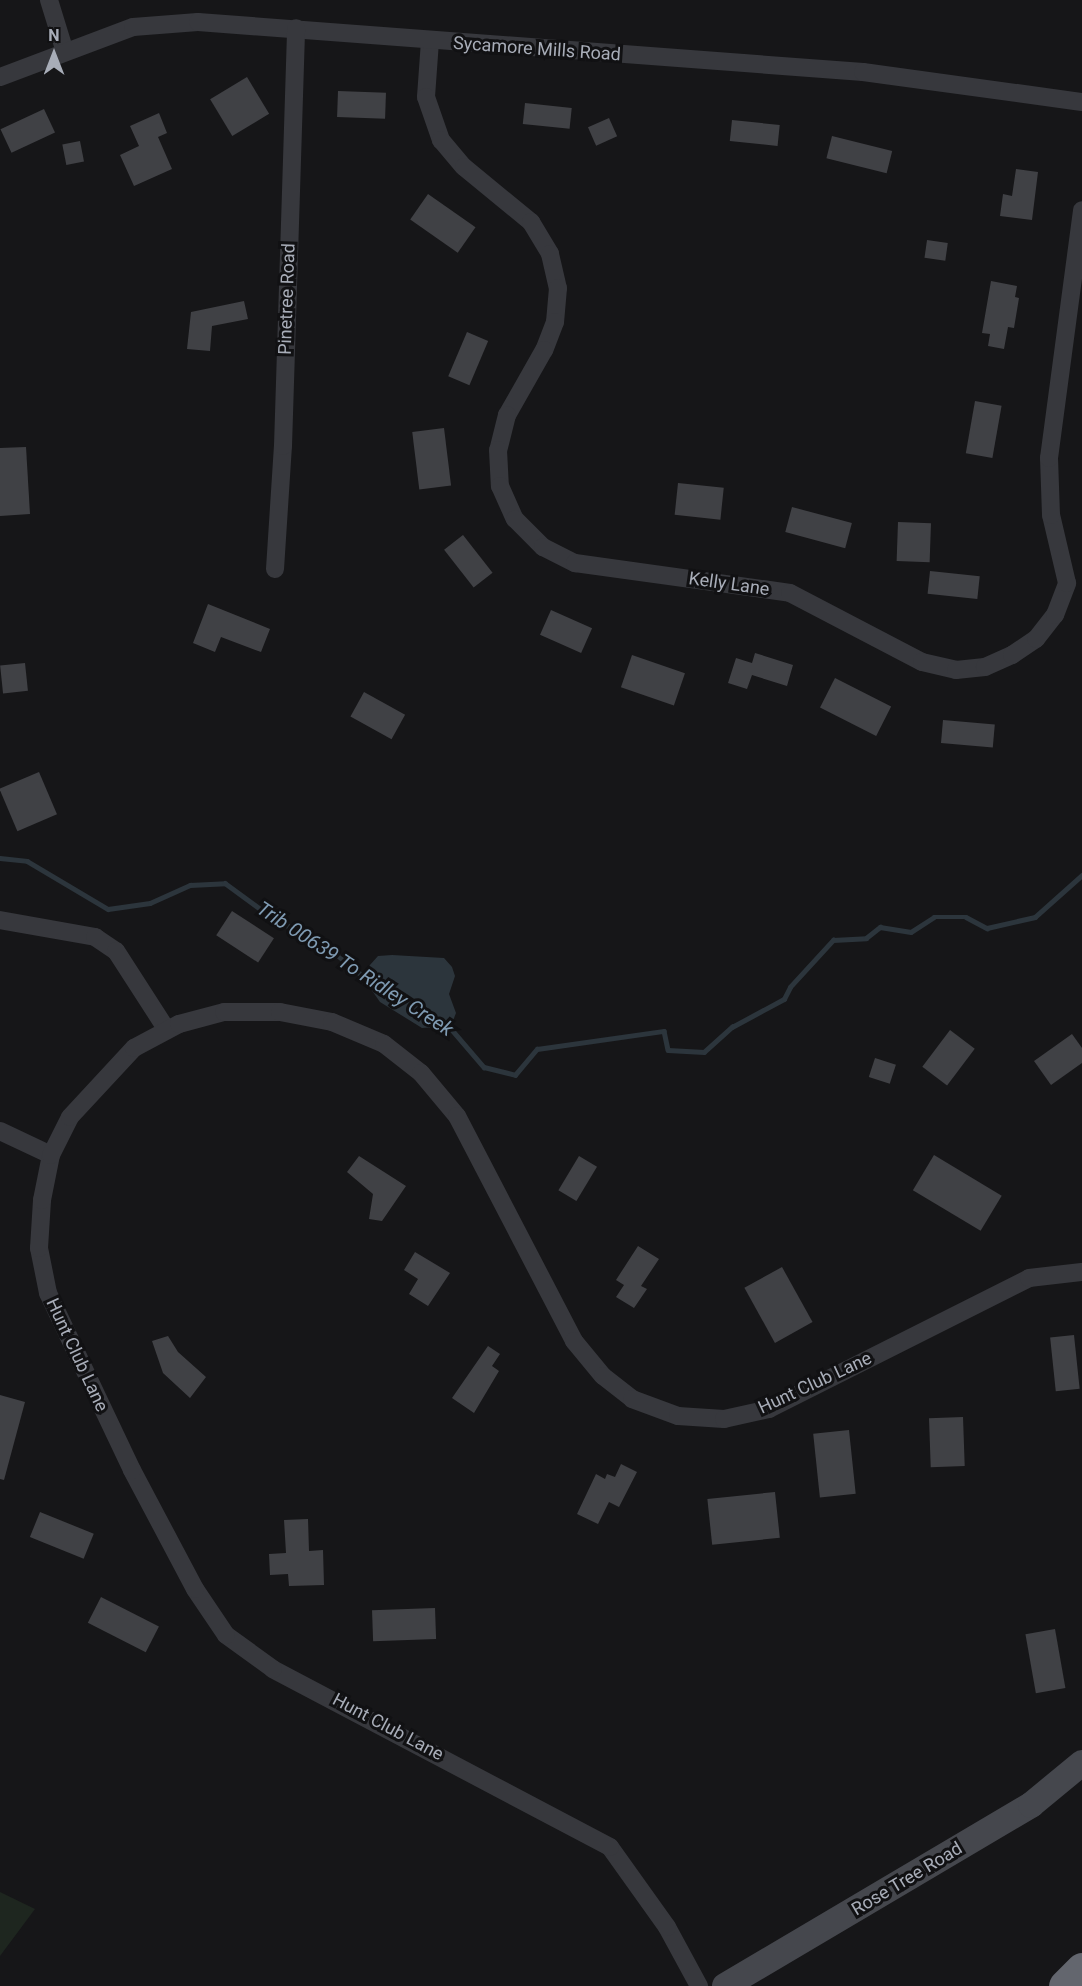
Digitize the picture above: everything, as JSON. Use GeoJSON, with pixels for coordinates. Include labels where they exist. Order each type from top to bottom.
{"type":"FeatureCollection","features":[{"type":"Feature","properties":{"kind":"highway"},"geometry":{"type":"LineString","coordinates":[[1065,1986],[1082,1969]]}},
{"type":"Feature","properties":{"kind":"street"},"geometry":{"type":"LineString","coordinates":[[49,0],[66,52]]}},
{"type":"Feature","properties":{"kind":"street","name":"Sycamore Mills Road"},"geometry":{"type":"LineString","coordinates":[[0,77],[133,27],[198,22],[864,72],[1082,102]]}},
{"type":"Feature","properties":{"kind":"street","name":"Pinetree Road"},"geometry":{"type":"LineString","coordinates":[[275,569],[283,446],[296,28]]}},
{"type":"Feature","properties":{"kind":"street","name":"Kelly Lane"},"geometry":{"type":"LineString","coordinates":[[430,41],[426,97],[441,140],[464,167],[531,222],[550,254],[558,288],[555,322],[544,350],[507,415],[498,450],[500,486],[515,519],[543,547],[575,564],[790,593],[922,662],[956,670],[985,667],[1012,655],[1036,639],[1055,615],[1067,584],[1051,515],[1049,458],[1082,210]]}},
{"type":"Feature","properties":{"kind":"street"},"geometry":{"type":"LineString","coordinates":[[0,920],[95,937],[116,951],[167,1030]]}},
{"type":"Feature","properties":{"kind":"street","name":"Hunt Club Lane"},"geometry":{"type":"LineString","coordinates":[[699,1986],[667,1927],[610,1847],[273,1669],[226,1635],[195,1589],[132,1470],[48,1293],[39,1248],[42,1200],[51,1155],[70,1118],[96,1086],[134,1048],[167,1030],[224,1012],[280,1012],[332,1022],[384,1044],[422,1073],[457,1116],[574,1341],[603,1376],[632,1400],[678,1416],[724,1419],[768,1409],[1029,1278],[1082,1272]]}},
{"type":"Feature","properties":{"kind":"street"},"geometry":{"type":"LineString","coordinates":[[0,1131],[51,1155]]}},
{"type":"Feature","properties":{"kind":"street","name":"Rose Tree Road"},"geometry":{"type":"LineString","coordinates":[[725,1986],[1031,1805],[1082,1762]]}},
{"type":"Feature","properties":{"kind":"shaded area"},"geometry":{"type":"Polygon","coordinates":[[[378,956],[444,958],[452,967],[455,976],[449,994],[456,1013],[451,1026],[422,1028],[380,1002],[361,975],[378,956]]]}},
{"type":"Feature","properties":{"kind":"shaded area"},"geometry":{"type":"Polygon","coordinates":[[[0,1892],[35,1909],[0,1956],[0,1892]]]}},
{"type":"Feature","properties":{"kind":"building"},"geometry":{"type":"Polygon","coordinates":[[[247,77],[269,114],[232,136],[210,99],[247,77]]]}},
{"type":"Feature","properties":{"kind":"building"},"geometry":{"type":"Polygon","coordinates":[[[338,91],[386,93],[385,119],[337,117],[338,91]]]}},
{"type":"Feature","properties":{"kind":"building"},"geometry":{"type":"Polygon","coordinates":[[[525,103],[572,108],[570,129],[523,124],[525,103]]]}},
{"type":"Feature","properties":{"kind":"building"},"geometry":{"type":"Polygon","coordinates":[[[44,109],[55,133],[11,153],[0,129],[44,109]]]}},
{"type":"Feature","properties":{"kind":"building"},"geometry":{"type":"Polygon","coordinates":[[[159,113],[167,133],[158,137],[172,169],[134,186],[120,155],[139,146],[130,126],[159,113]]]}},
{"type":"Feature","properties":{"kind":"building"},"geometry":{"type":"Polygon","coordinates":[[[609,118],[617,136],[596,146],[588,127],[609,118]]]}},
{"type":"Feature","properties":{"kind":"building"},"geometry":{"type":"Polygon","coordinates":[[[732,120],[780,125],[778,146],[730,141],[732,120]]]}},
{"type":"Feature","properties":{"kind":"building"},"geometry":{"type":"Polygon","coordinates":[[[832,136],[892,151],[887,173],[826,158],[832,136]]]}},
{"type":"Feature","properties":{"kind":"building"},"geometry":{"type":"Polygon","coordinates":[[[80,141],[84,162],[66,165],[62,144],[80,141]]]}},
{"type":"Feature","properties":{"kind":"building"},"geometry":{"type":"Polygon","coordinates":[[[1016,169],[1038,172],[1032,220],[1000,216],[1003,194],[1012,196],[1016,169]]]}},
{"type":"Feature","properties":{"kind":"building"},"geometry":{"type":"Polygon","coordinates":[[[428,194],[476,227],[458,253],[410,219],[428,194]]]}},
{"type":"Feature","properties":{"kind":"building"},"geometry":{"type":"Polygon","coordinates":[[[927,240],[948,243],[945,261],[924,258],[927,240]]]}},
{"type":"Feature","properties":{"kind":"building"},"geometry":{"type":"Polygon","coordinates":[[[991,281],[1017,286],[1015,297],[1019,298],[1014,328],[1008,327],[1004,349],[988,346],[990,334],[982,333],[991,281]]]}},
{"type":"Feature","properties":{"kind":"building"},"geometry":{"type":"Polygon","coordinates":[[[244,301],[248,319],[212,326],[210,351],[187,349],[191,312],[244,301]]]}},
{"type":"Feature","properties":{"kind":"building"},"geometry":{"type":"Polygon","coordinates":[[[467,332],[488,341],[469,385],[448,376],[467,332]]]}},
{"type":"Feature","properties":{"kind":"building"},"geometry":{"type":"Polygon","coordinates":[[[975,401],[1002,406],[992,458],[966,453],[975,401]]]}},
{"type":"Feature","properties":{"kind":"building"},"geometry":{"type":"Polygon","coordinates":[[[444,428],[451,486],[419,489],[412,432],[444,428]]]}},
{"type":"Feature","properties":{"kind":"building"},"geometry":{"type":"Polygon","coordinates":[[[26,447],[30,514],[0,516],[0,448],[26,447]]]}},
{"type":"Feature","properties":{"kind":"building"},"geometry":{"type":"Polygon","coordinates":[[[678,483],[724,488],[720,520],[675,515],[678,483]]]}},
{"type":"Feature","properties":{"kind":"building"},"geometry":{"type":"Polygon","coordinates":[[[792,507],[852,523],[845,548],[785,532],[792,507]]]}},
{"type":"Feature","properties":{"kind":"building"},"geometry":{"type":"Polygon","coordinates":[[[898,522],[931,523],[930,562],[897,561],[898,522]]]}},
{"type":"Feature","properties":{"kind":"building"},"geometry":{"type":"Polygon","coordinates":[[[463,535],[493,573],[474,588],[444,550],[463,535]]]}},
{"type":"Feature","properties":{"kind":"building"},"geometry":{"type":"Polygon","coordinates":[[[930,571],[980,576],[977,599],[928,594],[930,571]]]}},
{"type":"Feature","properties":{"kind":"building"},"geometry":{"type":"Polygon","coordinates":[[[208,604],[270,629],[261,652],[221,637],[215,652],[193,643],[208,604]]]}},
{"type":"Feature","properties":{"kind":"building"},"geometry":{"type":"Polygon","coordinates":[[[551,610],[592,628],[581,653],[540,635],[551,610]]]}},
{"type":"Feature","properties":{"kind":"building"},"geometry":{"type":"Polygon","coordinates":[[[755,653],[793,665],[787,686],[752,675],[747,689],[728,683],[736,658],[752,663],[755,653]]]}},
{"type":"Feature","properties":{"kind":"building"},"geometry":{"type":"Polygon","coordinates":[[[632,655],[685,673],[674,705],[621,687],[632,655]]]}},
{"type":"Feature","properties":{"kind":"building"},"geometry":{"type":"Polygon","coordinates":[[[25,663],[28,691],[3,693],[0,666],[25,663]]]}},
{"type":"Feature","properties":{"kind":"building"},"geometry":{"type":"Polygon","coordinates":[[[835,678],[891,707],[876,736],[820,707],[835,678]]]}},
{"type":"Feature","properties":{"kind":"building"},"geometry":{"type":"Polygon","coordinates":[[[364,692],[405,715],[392,739],[350,716],[364,692]]]}},
{"type":"Feature","properties":{"kind":"building"},"geometry":{"type":"Polygon","coordinates":[[[943,720],[995,725],[993,747],[941,743],[943,720]]]}},
{"type":"Feature","properties":{"kind":"building"},"geometry":{"type":"Polygon","coordinates":[[[39,772],[57,814],[17,831],[0,789],[39,772]]]}},
{"type":"Feature","properties":{"kind":"building"},"geometry":{"type":"Polygon","coordinates":[[[232,911],[274,938],[258,963],[216,935],[232,911]]]}},
{"type":"Feature","properties":{"kind":"building"},"geometry":{"type":"Polygon","coordinates":[[[950,1030],[975,1049],[947,1085],[922,1067],[950,1030]]]}},
{"type":"Feature","properties":{"kind":"building"},"geometry":{"type":"Polygon","coordinates":[[[1072,1034],[1082,1048],[1082,1063],[1051,1085],[1034,1061],[1072,1034]]]}},
{"type":"Feature","properties":{"kind":"building"},"geometry":{"type":"Polygon","coordinates":[[[875,1058],[896,1065],[890,1084],[869,1077],[875,1058]]]}},
{"type":"Feature","properties":{"kind":"building"},"geometry":{"type":"Polygon","coordinates":[[[934,1155],[1002,1196],[981,1231],[913,1190],[934,1155]]]}},
{"type":"Feature","properties":{"kind":"building"},"geometry":{"type":"Polygon","coordinates":[[[359,1156],[406,1186],[382,1221],[369,1219],[373,1194],[347,1172],[359,1156]]]}},
{"type":"Feature","properties":{"kind":"building"},"geometry":{"type":"Polygon","coordinates":[[[579,1156],[597,1167],[576,1201],[558,1190],[579,1156]]]}},
{"type":"Feature","properties":{"kind":"building"},"geometry":{"type":"Polygon","coordinates":[[[638,1246],[659,1259],[641,1286],[647,1289],[634,1308],[616,1297],[624,1285],[616,1280],[638,1246]]]}},
{"type":"Feature","properties":{"kind":"building"},"geometry":{"type":"Polygon","coordinates":[[[415,1252],[450,1273],[428,1306],[409,1294],[418,1279],[404,1270],[415,1252]]]}},
{"type":"Feature","properties":{"kind":"building"},"geometry":{"type":"Polygon","coordinates":[[[782,1267],[813,1322],[775,1343],[744,1288],[782,1267]]]}},
{"type":"Feature","properties":{"kind":"building"},"geometry":{"type":"Polygon","coordinates":[[[1074,1335],[1080,1389],[1056,1391],[1050,1338],[1074,1335]]]}},
{"type":"Feature","properties":{"kind":"building"},"geometry":{"type":"Polygon","coordinates":[[[168,1336],[178,1352],[206,1377],[190,1398],[163,1373],[152,1341],[168,1336]]]}},
{"type":"Feature","properties":{"kind":"building"},"geometry":{"type":"Polygon","coordinates":[[[488,1346],[500,1354],[492,1366],[499,1371],[474,1413],[452,1398],[488,1346]]]}},
{"type":"Feature","properties":{"kind":"building"},"geometry":{"type":"Polygon","coordinates":[[[0,1395],[25,1402],[4,1480],[0,1479],[0,1395]]]}},
{"type":"Feature","properties":{"kind":"building"},"geometry":{"type":"Polygon","coordinates":[[[963,1417],[965,1466],[931,1467],[929,1418],[963,1417]]]}},
{"type":"Feature","properties":{"kind":"building"},"geometry":{"type":"Polygon","coordinates":[[[849,1430],[856,1494],[820,1497],[813,1434],[849,1430]]]}},
{"type":"Feature","properties":{"kind":"building"},"geometry":{"type":"Polygon","coordinates":[[[621,1464],[637,1472],[619,1507],[609,1502],[598,1524],[577,1514],[596,1474],[605,1479],[607,1474],[615,1477],[621,1464]]]}},
{"type":"Feature","properties":{"kind":"building"},"geometry":{"type":"Polygon","coordinates":[[[775,1492],[780,1538],[712,1545],[707,1499],[775,1492]]]}},
{"type":"Feature","properties":{"kind":"building"},"geometry":{"type":"Polygon","coordinates":[[[40,1512],[94,1534],[84,1559],[30,1537],[40,1512]]]}},
{"type":"Feature","properties":{"kind":"building"},"geometry":{"type":"Polygon","coordinates":[[[308,1519],[309,1551],[323,1550],[324,1585],[289,1586],[288,1574],[270,1575],[269,1554],[286,1553],[284,1520],[308,1519]]]}},
{"type":"Feature","properties":{"kind":"building"},"geometry":{"type":"Polygon","coordinates":[[[101,1597],[159,1627],[146,1652],[88,1623],[101,1597]]]}},
{"type":"Feature","properties":{"kind":"building"},"geometry":{"type":"Polygon","coordinates":[[[435,1608],[436,1639],[373,1641],[372,1610],[435,1608]]]}},
{"type":"Feature","properties":{"kind":"building"},"geometry":{"type":"Polygon","coordinates":[[[1055,1629],[1065,1688],[1036,1693],[1025,1634],[1055,1629]]]}},
{"type":"Feature","properties":{"kind":"waterway","name":"Trib 00639 To Ridley Creek"},"geometry":{"type":"LineString","coordinates":[[0,858],[27,861],[108,909],[150,903],[190,885],[225,883],[270,916],[330,949],[364,977]]}},
{"type":"Feature","properties":{"kind":"waterway","name":"Trib 00639 To Ridley Creek"},"geometry":{"type":"LineString","coordinates":[[447,1024],[484,1067],[515,1075],[537,1049],[664,1031],[668,1050],[704,1052],[732,1027],[784,999],[790,987],[833,940],[866,938],[880,927],[911,932],[934,917],[966,917],[987,928],[1035,917],[1082,875]]}}]}
